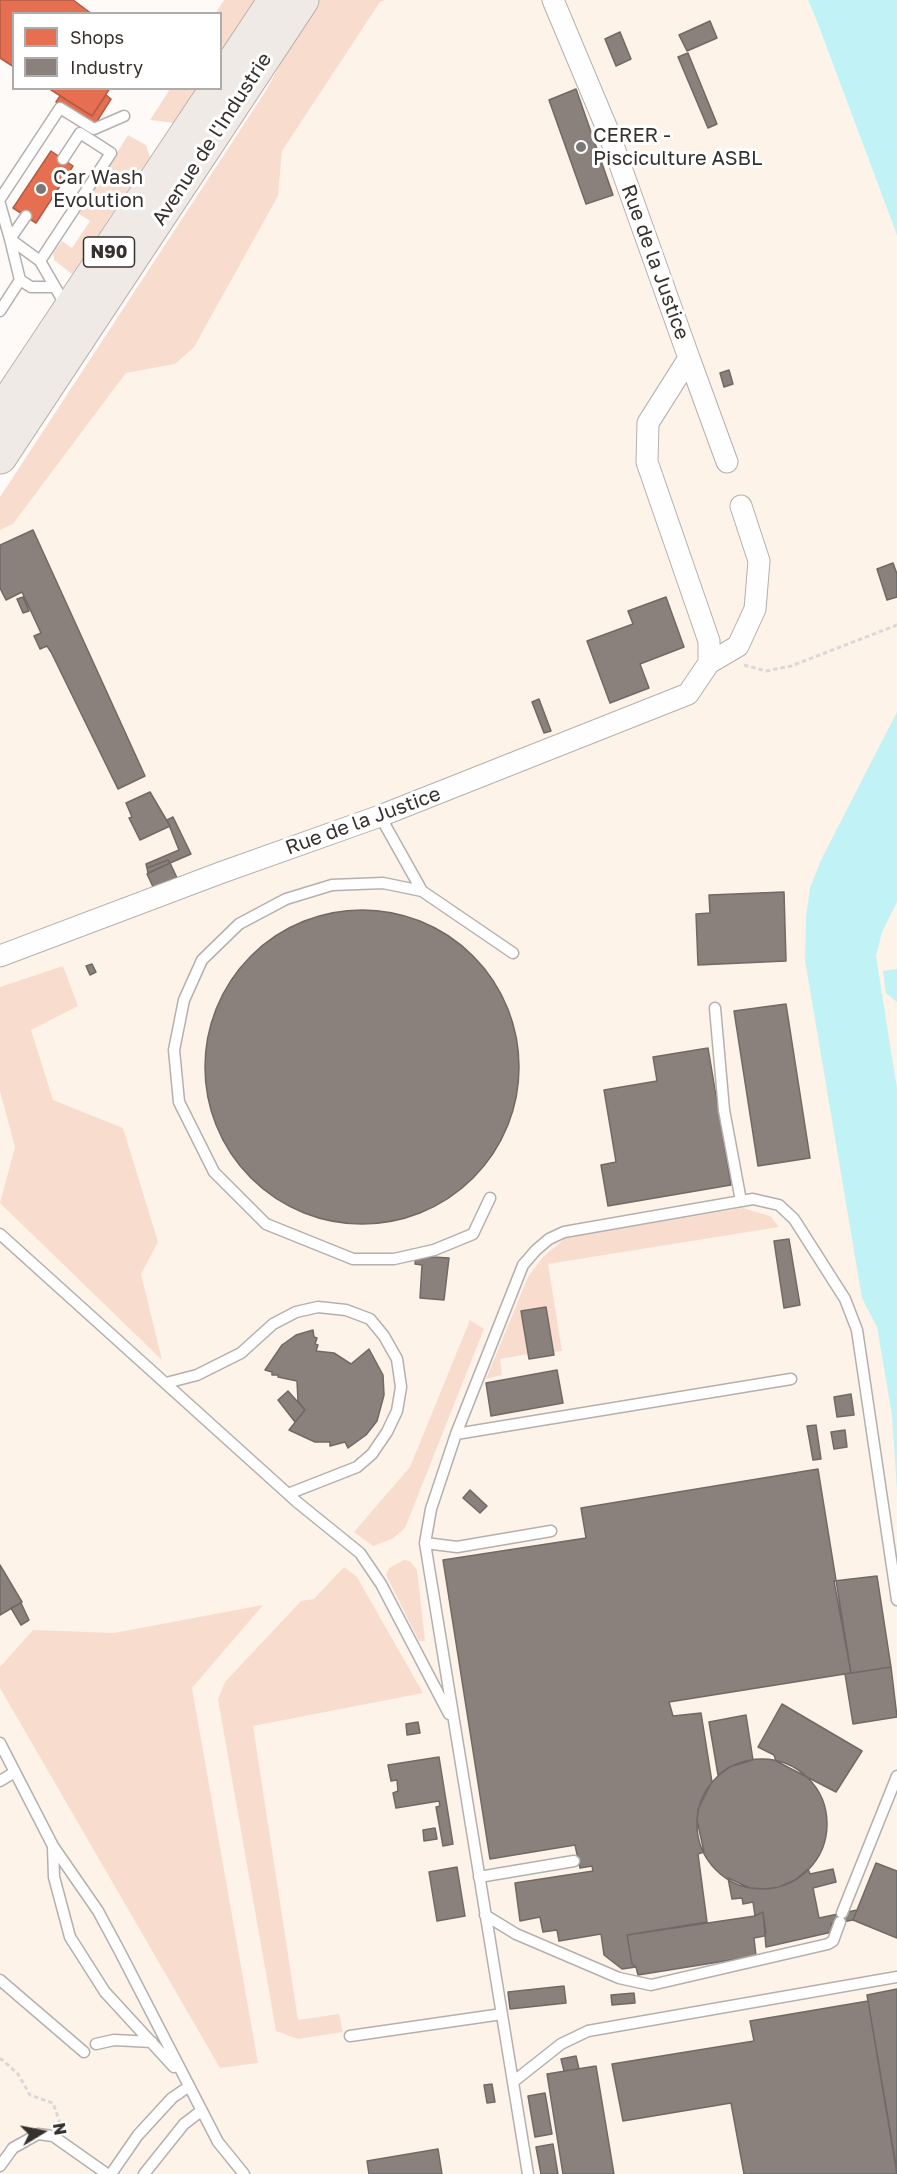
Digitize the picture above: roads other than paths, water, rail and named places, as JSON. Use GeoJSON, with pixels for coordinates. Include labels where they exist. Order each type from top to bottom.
{"type":"FeatureCollection","features":[{"type":"Feature","properties":{"kind":"main road","name":"Avenue de l'Industrie"},"geometry":{"type":"LineString","coordinates":[[222,80],[275,0]]}},
{"type":"Feature","properties":{"kind":"main road","name":"Avenue de l'Industrie"},"geometry":{"type":"LineString","coordinates":[[0,457],[71,307],[302,0]]}},
{"type":"Feature","properties":{"kind":"main road","name":"Avenue de l'Industrie"},"geometry":{"type":"LineString","coordinates":[[0,414],[216,90]]}},
{"type":"Feature","properties":{"kind":"street","name":"Rue de la Justice"},"geometry":{"type":"LineString","coordinates":[[553,0],[608,131],[727,462]]}},
{"type":"Feature","properties":{"kind":"street","name":"Rue de la Justice"},"geometry":{"type":"LineString","coordinates":[[689,358],[648,423],[646,462],[709,641],[709,663]]}},
{"type":"Feature","properties":{"kind":"street","name":"Rue de la Justice"},"geometry":{"type":"LineString","coordinates":[[0,956],[220,873],[380,816],[688,694],[709,663],[738,646],[755,609],[759,561],[741,506]]}},
{"type":"Feature","properties":{"kind":"lane"},"geometry":{"type":"LineString","coordinates":[[71,307],[20,280],[0,201],[60,108],[94,129],[124,116]]}},
{"type":"Feature","properties":{"kind":"lane"},"geometry":{"type":"LineString","coordinates":[[40,261],[111,153],[80,133],[63,159]]}},
{"type":"Feature","properties":{"kind":"lane"},"geometry":{"type":"LineString","coordinates":[[10,239],[26,216]]}},
{"type":"Feature","properties":{"kind":"lane"},"geometry":{"type":"LineString","coordinates":[[10,239],[40,261],[71,307]]}},
{"type":"Feature","properties":{"kind":"lane"},"geometry":{"type":"LineString","coordinates":[[0,311],[20,280]]}},
{"type":"Feature","properties":{"kind":"lane"},"geometry":{"type":"LineString","coordinates":[[380,816],[422,891]]}},
{"type":"Feature","properties":{"kind":"lane"},"geometry":{"type":"LineString","coordinates":[[490,1198],[473,1234],[434,1250],[394,1259],[353,1259],[266,1224],[214,1172],[179,1102],[174,1050],[184,1000],[202,960],[239,924],[286,899],[332,885],[383,883],[422,891],[513,953]]}},
{"type":"Feature","properties":{"kind":"lane"},"geometry":{"type":"LineString","coordinates":[[715,1008],[724,1110],[741,1201]]}},
{"type":"Feature","properties":{"kind":"lane"},"geometry":{"type":"LineString","coordinates":[[528,2174],[425,1543],[431,1509],[456,1434],[524,1265],[549,1239],[564,1232],[753,1199],[779,1205],[795,1219],[845,1299],[857,1330],[897,1600]]}},
{"type":"Feature","properties":{"kind":"lane"},"geometry":{"type":"LineString","coordinates":[[0,1234],[288,1494],[360,1553],[381,1584],[452,1719]]}},
{"type":"Feature","properties":{"kind":"lane"},"geometry":{"type":"LineString","coordinates":[[166,1383],[197,1375],[241,1353],[273,1324],[296,1312],[318,1307],[346,1310],[370,1319],[398,1359],[401,1387],[397,1411],[387,1432],[372,1454],[357,1467],[288,1494]]}},
{"type":"Feature","properties":{"kind":"lane"},"geometry":{"type":"LineString","coordinates":[[456,1434],[791,1379]]}},
{"type":"Feature","properties":{"kind":"lane"},"geometry":{"type":"LineString","coordinates":[[425,1543],[457,1547],[551,1530]]}},
{"type":"Feature","properties":{"kind":"lane"},"geometry":{"type":"LineString","coordinates":[[0,1743],[21,1788],[53,1846],[98,1911],[149,2005],[188,2087],[218,2142],[244,2174]]}},
{"type":"Feature","properties":{"kind":"lane"},"geometry":{"type":"LineString","coordinates":[[0,1781],[15,1772]]}},
{"type":"Feature","properties":{"kind":"lane"},"geometry":{"type":"LineString","coordinates":[[485,1915],[516,1934],[619,1978],[651,1985],[828,1944],[833,1941],[897,1776]]}},
{"type":"Feature","properties":{"kind":"lane"},"geometry":{"type":"LineString","coordinates":[[53,1846],[54,1877],[70,1937],[105,1992],[152,2042],[188,2087]]}},
{"type":"Feature","properties":{"kind":"lane"},"geometry":{"type":"LineString","coordinates":[[479,1877],[574,1861]]}},
{"type":"Feature","properties":{"kind":"lane"},"geometry":{"type":"LineString","coordinates":[[513,2082],[561,2044],[588,2031],[897,1977]]}},
{"type":"Feature","properties":{"kind":"lane"},"geometry":{"type":"LineString","coordinates":[[0,1980],[84,2052]]}},
{"type":"Feature","properties":{"kind":"lane"},"geometry":{"type":"LineString","coordinates":[[350,2037],[502,2014]]}},
{"type":"Feature","properties":{"kind":"lane"},"geometry":{"type":"LineString","coordinates":[[96,2044],[114,2040],[152,2042]]}},
{"type":"Feature","properties":{"kind":"lane"},"geometry":{"type":"LineString","coordinates":[[0,2166],[13,2148],[38,2134],[53,2136],[109,2174],[138,2135],[172,2098],[188,2087]]}},
{"type":"Feature","properties":{"kind":"lane"},"geometry":{"type":"LineString","coordinates":[[144,2174],[184,2124],[201,2111]]}},
{"type":"Feature","properties":{"kind":"water"},"geometry":{"type":"Polygon","coordinates":[[[808,0],[897,0],[897,235],[816,19],[808,0]]]}},
{"type":"Feature","properties":{"kind":"water"},"geometry":{"type":"Polygon","coordinates":[[[897,712],[897,902],[882,932],[876,956],[897,1089],[897,1490],[892,1415],[877,1327],[862,1298],[805,960],[806,917],[810,888],[821,860],[897,712]]]}},
{"type":"Feature","properties":{"kind":"water"},"geometry":{"type":"Polygon","coordinates":[[[897,969],[897,1002],[886,993],[883,971],[897,969]]]}},
{"type":"Feature","properties":{"kind":"place","name":"CERER - Pisciculture ASBL"},"geometry":{"type":"Point","coordinates":[581,147]}},
{"type":"Feature","properties":{"kind":"place","name":"Car Wash Evolution"},"geometry":{"type":"Point","coordinates":[41,189]}}]}
